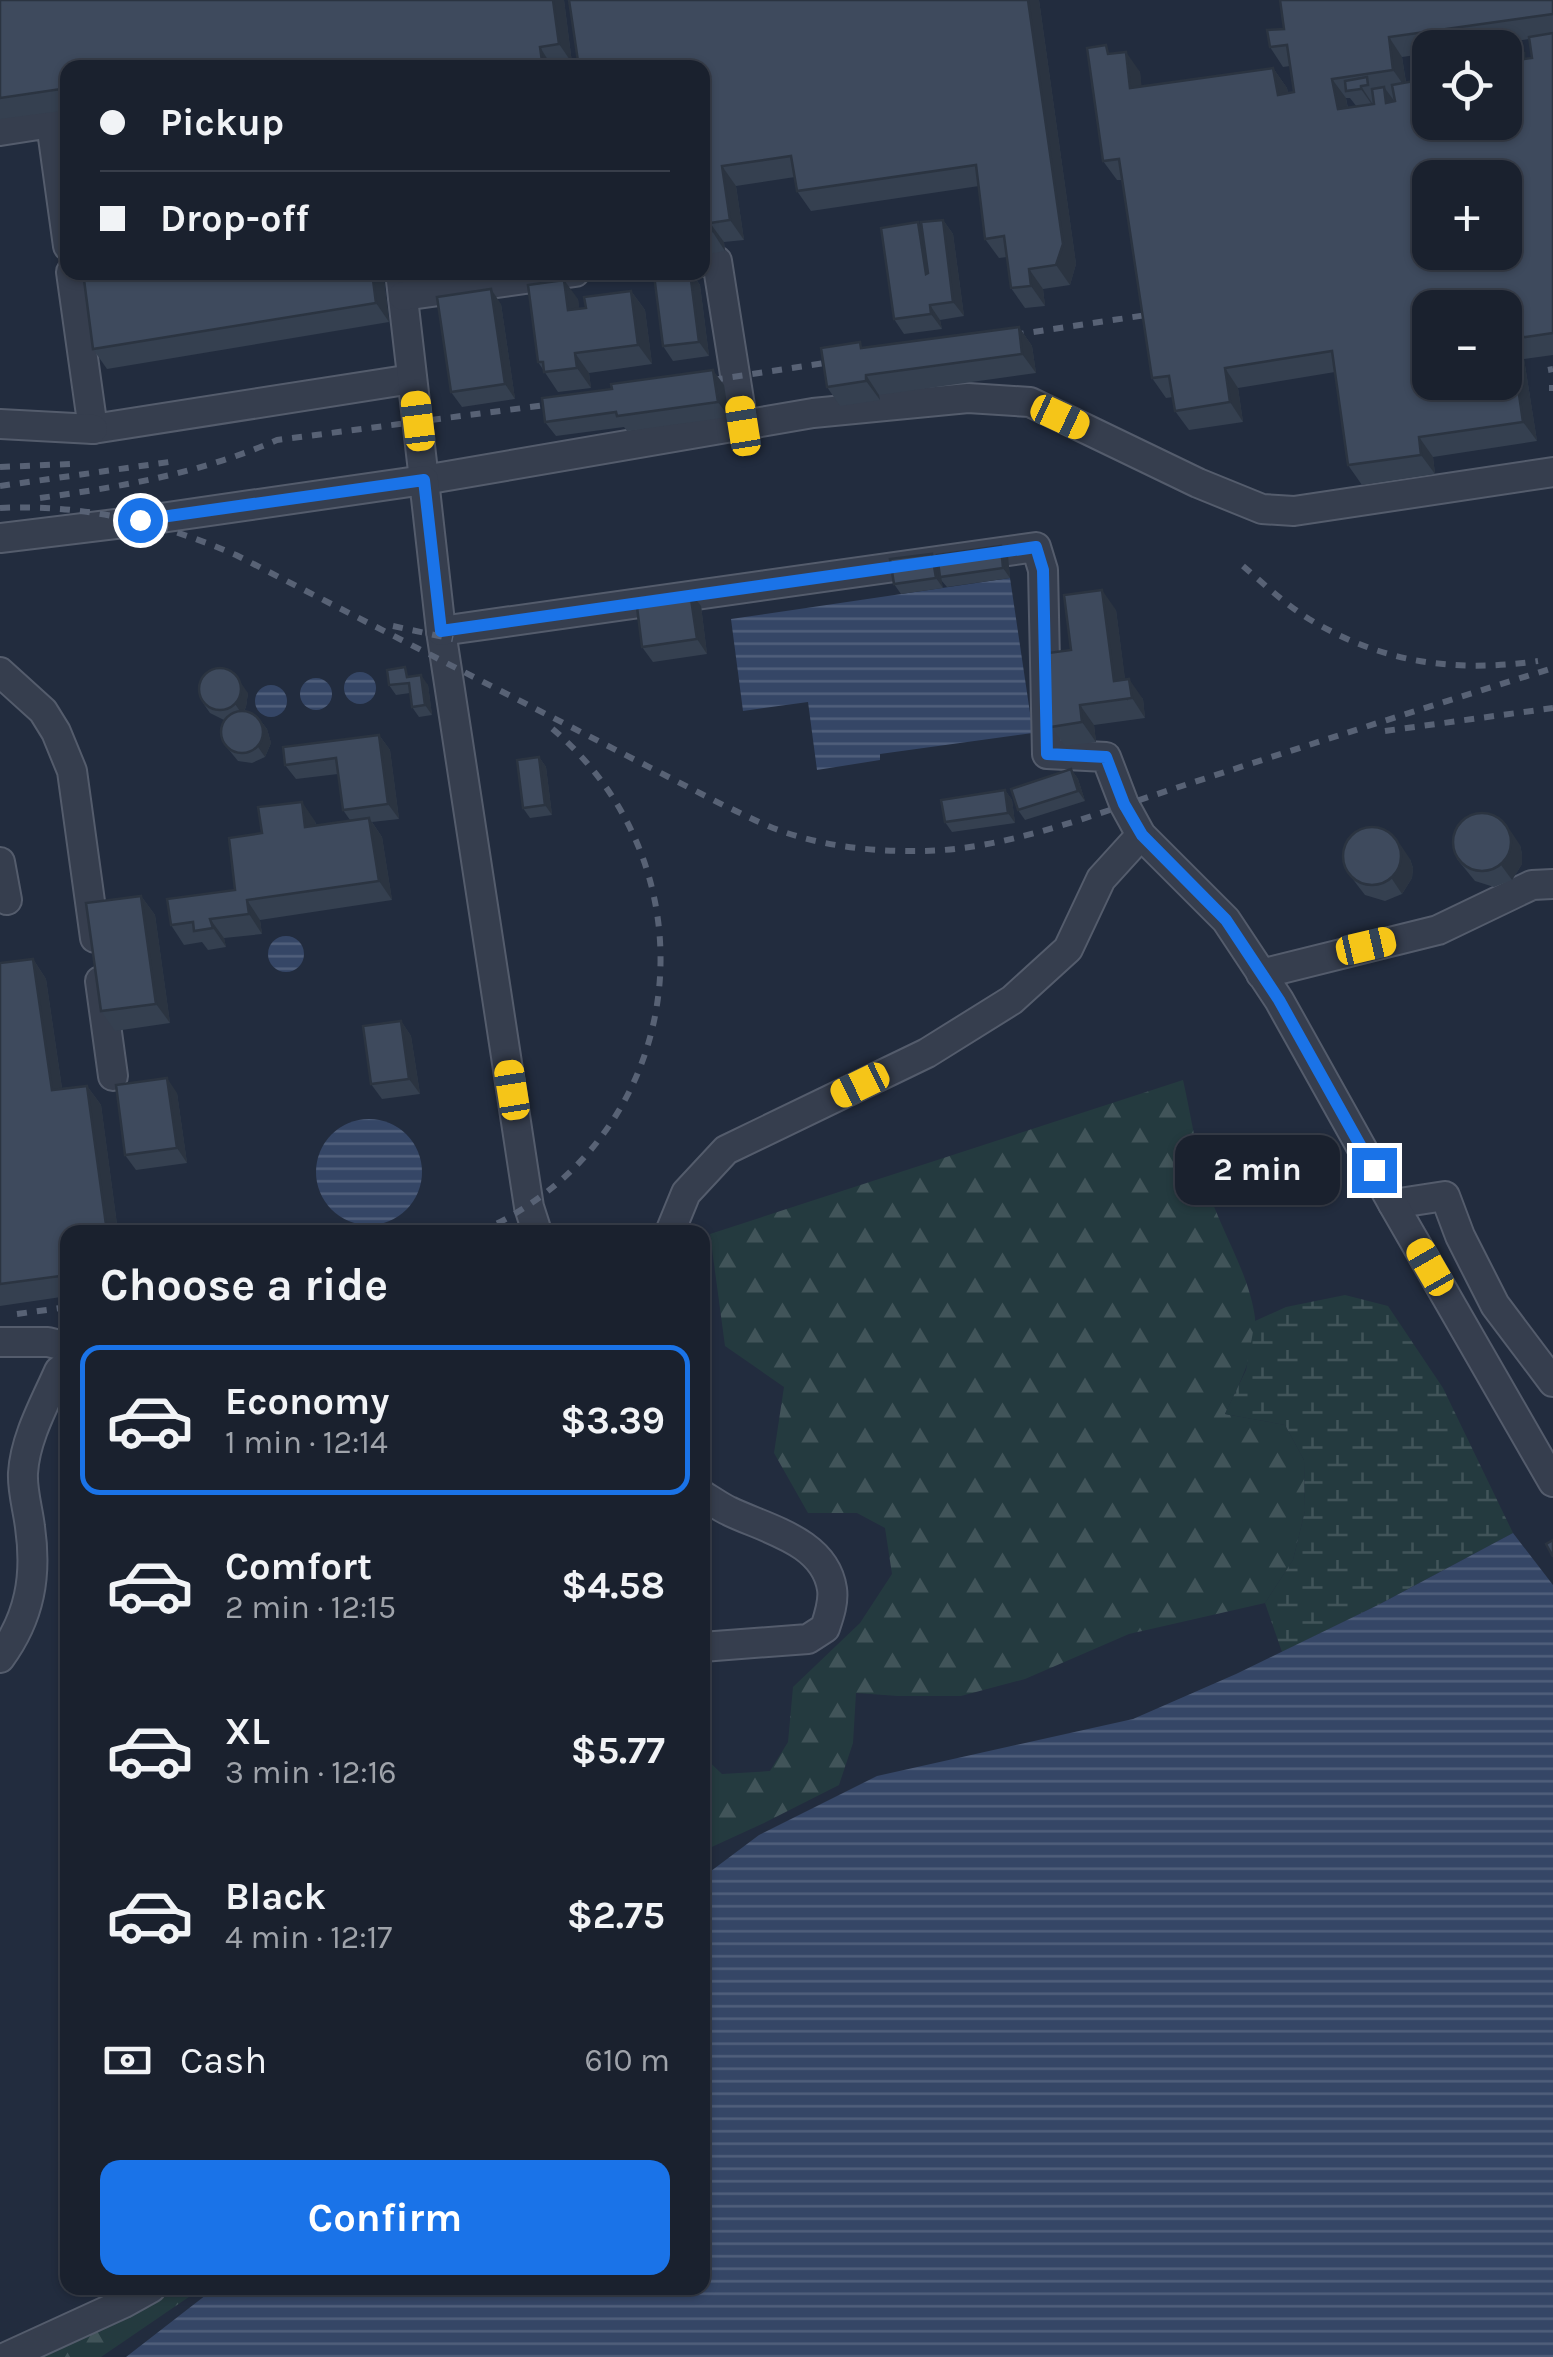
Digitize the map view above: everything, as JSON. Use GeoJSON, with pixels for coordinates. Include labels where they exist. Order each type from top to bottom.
{"type":"FeatureCollection","features":[{"type":"Feature","properties":{"kind":"lane"},"geometry":{"type":"LineString","coordinates":[[0,131],[50,123],[60,191]]}},
{"type":"Feature","properties":{"kind":"lane"},"geometry":{"type":"LineString","coordinates":[[710,261],[717,261],[743,426]]}},
{"type":"Feature","properties":{"kind":"lane"},"geometry":{"type":"LineString","coordinates":[[72,280],[93,429]]}},
{"type":"Feature","properties":{"kind":"lane"},"geometry":{"type":"LineString","coordinates":[[459,280],[401,284],[441,631],[535,1225]]}},
{"type":"Feature","properties":{"kind":"lane"},"geometry":{"type":"LineString","coordinates":[[0,424],[93,429],[412,379]]}},
{"type":"Feature","properties":{"kind":"lane"},"geometry":{"type":"LineString","coordinates":[[0,538],[424,480],[813,414],[968,398],[1030,402],[1198,483],[1262,509],[1294,511],[1553,472]]}},
{"type":"Feature","properties":{"kind":"lane"},"geometry":{"type":"LineString","coordinates":[[441,631],[1036,547],[1043,570],[1047,754],[1106,757],[1124,804],[1142,835],[1226,920],[1279,1000],[1393,1204],[1548,1466]]}},
{"type":"Feature","properties":{"kind":"lane"},"geometry":{"type":"LineString","coordinates":[[0,672],[43,711],[72,771],[114,1076]]}},
{"type":"Feature","properties":{"kind":"lane"},"geometry":{"type":"LineString","coordinates":[[673,1225],[686,1194],[726,1150],[928,1053],[1012,1000],[1068,949],[1100,879],[1142,835]]}},
{"type":"Feature","properties":{"kind":"lane"},"geometry":{"type":"LineString","coordinates":[[0,862],[7,900]]}},
{"type":"Feature","properties":{"kind":"lane"},"geometry":{"type":"LineString","coordinates":[[1261,974],[1438,930],[1532,885],[1553,884]]}},
{"type":"Feature","properties":{"kind":"lane"},"geometry":{"type":"LineString","coordinates":[[1393,1204],[1444,1196],[1495,1305],[1553,1382]]}},
{"type":"Feature","properties":{"kind":"lane"},"geometry":{"type":"LineString","coordinates":[[0,1342],[60,1344]]}},
{"type":"Feature","properties":{"kind":"lane"},"geometry":{"type":"LineString","coordinates":[[0,1658],[27,1610],[34,1549],[23,1474],[33,1432],[60,1371]]}},
{"type":"Feature","properties":{"kind":"lane"},"geometry":{"type":"LineString","coordinates":[[0,1498],[23,1474]]}},
{"type":"Feature","properties":{"kind":"lane"},"geometry":{"type":"LineString","coordinates":[[710,1499],[802,1545],[820,1561],[832,1588],[825,1628],[808,1638],[710,1646]]}},
{"type":"Feature","properties":{"kind":"lane"},"geometry":{"type":"LineString","coordinates":[[6,2357],[138,2295]]}},
{"type":"Feature","properties":{"kind":"green space"},"geometry":{"type":"Polygon","coordinates":[[[1183,1080],[1207,1187],[1247,1285],[1255,1318],[1250,1355],[1225,1414],[1285,1425],[1304,1460],[1305,1511],[1293,1560],[1265,1603],[1129,1634],[1025,1679],[961,1696],[856,1693],[853,1743],[839,1785],[710,1848],[710,1763],[722,1774],[770,1771],[788,1742],[793,1687],[860,1623],[892,1574],[885,1528],[857,1513],[808,1513],[774,1453],[784,1387],[725,1346],[710,1234],[1183,1080]]]}},
{"type":"Feature","properties":{"kind":"green space"},"geometry":{"type":"Polygon","coordinates":[[[1345,1295],[1388,1306],[1443,1388],[1513,1533],[1282,1652],[1265,1603],[1293,1560],[1305,1511],[1304,1460],[1285,1425],[1225,1414],[1246,1370],[1255,1321],[1286,1307],[1345,1295]]]}},
{"type":"Feature","properties":{"kind":"green space"},"geometry":{"type":"Polygon","coordinates":[[[192,2295],[101,2357],[25,2357],[151,2297],[192,2295]]]}},
{"type":"Feature","properties":{"kind":"water"},"geometry":{"type":"Polygon","coordinates":[[[1010,578],[1033,733],[880,754],[880,760],[817,770],[808,702],[743,711],[731,619],[1010,578]]]}},
{"type":"Feature","properties":{"kind":"water"},"geometry":{"type":"Polygon","coordinates":[[[360,672],[372,676],[376,688],[372,700],[360,704],[348,700],[344,688],[348,676],[360,672]]]}},
{"type":"Feature","properties":{"kind":"water"},"geometry":{"type":"Polygon","coordinates":[[[316,678],[328,682],[332,694],[328,706],[316,710],[304,706],[300,694],[304,682],[316,678]]]}},
{"type":"Feature","properties":{"kind":"water"},"geometry":{"type":"Polygon","coordinates":[[[271,685],[283,689],[287,701],[283,713],[271,717],[259,713],[255,701],[259,689],[271,685]]]}},
{"type":"Feature","properties":{"kind":"water"},"geometry":{"type":"Polygon","coordinates":[[[286,936],[299,941],[304,954],[299,967],[286,972],[273,967],[268,954],[273,941],[286,936]]]}},
{"type":"Feature","properties":{"kind":"water"},"geometry":{"type":"Polygon","coordinates":[[[369,1119],[389,1123],[406,1135],[418,1152],[422,1172],[418,1192],[406,1209],[389,1221],[369,1225],[349,1221],[332,1209],[320,1192],[316,1172],[320,1152],[332,1135],[349,1123],[369,1119]]]}},
{"type":"Feature","properties":{"kind":"water"},"geometry":{"type":"Polygon","coordinates":[[[1513,1533],[1553,1585],[1553,2357],[126,2357],[206,2295],[710,2295],[710,1872],[759,1835],[877,1776],[1133,1719],[1380,1604],[1513,1533]]]}},
{"type":"Feature","properties":{"kind":"building"},"geometry":{"type":"Polygon","coordinates":[[[0,0],[553,0],[559,44],[540,47],[542,60],[60,60],[60,89],[0,98],[0,0]]]}},
{"type":"Feature","properties":{"kind":"building"},"geometry":{"type":"Polygon","coordinates":[[[569,0],[1028,0],[1063,244],[1056,265],[1029,269],[1031,286],[1011,288],[1004,236],[985,239],[976,165],[797,191],[791,156],[722,166],[730,220],[710,223],[710,60],[578,60],[569,0]]]}},
{"type":"Feature","properties":{"kind":"building"},"geometry":{"type":"Polygon","coordinates":[[[1280,0],[1553,0],[1553,14],[1439,30],[1412,30],[1412,34],[1389,37],[1393,70],[1332,79],[1338,109],[1374,104],[1372,89],[1384,87],[1386,103],[1395,101],[1392,85],[1412,81],[1412,140],[1522,140],[1522,53],[1524,59],[1532,58],[1529,37],[1553,33],[1553,333],[1522,337],[1522,290],[1412,290],[1412,400],[1520,400],[1523,422],[1419,437],[1421,455],[1348,465],[1332,351],[1225,368],[1230,402],[1175,411],[1169,376],[1152,378],[1119,159],[1103,161],[1087,48],[1106,45],[1108,54],[1126,52],[1130,88],[1273,68],[1278,95],[1294,92],[1287,45],[1270,47],[1267,30],[1284,29],[1280,0]]]}},
{"type":"Feature","properties":{"kind":"building"},"geometry":{"type":"Polygon","coordinates":[[[1367,77],[1368,85],[1346,91],[1345,81],[1367,77]]]}},
{"type":"Feature","properties":{"kind":"building"},"geometry":{"type":"Polygon","coordinates":[[[943,220],[953,302],[930,305],[931,314],[894,319],[881,228],[918,222],[926,274],[921,222],[943,220]]]}},
{"type":"Feature","properties":{"kind":"building"},"geometry":{"type":"Polygon","coordinates":[[[84,280],[373,280],[376,303],[93,349],[84,280]]]}},
{"type":"Feature","properties":{"kind":"building"},"geometry":{"type":"Polygon","coordinates":[[[564,280],[568,310],[586,308],[584,297],[631,291],[638,345],[575,353],[577,368],[544,372],[543,362],[538,362],[528,285],[564,280]]]}},
{"type":"Feature","properties":{"kind":"building"},"geometry":{"type":"Polygon","coordinates":[[[655,280],[691,280],[699,342],[663,346],[655,280]]]}},
{"type":"Feature","properties":{"kind":"building"},"geometry":{"type":"Polygon","coordinates":[[[491,289],[505,384],[451,392],[437,297],[491,289]]]}},
{"type":"Feature","properties":{"kind":"building"},"geometry":{"type":"Polygon","coordinates":[[[1019,327],[1022,354],[866,375],[866,381],[827,387],[821,348],[860,342],[861,348],[1019,327]]]}},
{"type":"Feature","properties":{"kind":"building"},"geometry":{"type":"Polygon","coordinates":[[[713,370],[718,402],[545,422],[542,398],[713,370]]]}},
{"type":"Feature","properties":{"kind":"building"},"geometry":{"type":"Polygon","coordinates":[[[1001,546],[1003,568],[940,577],[937,555],[1001,546]]]}},
{"type":"Feature","properties":{"kind":"building"},"geometry":{"type":"Polygon","coordinates":[[[932,554],[936,578],[894,584],[890,559],[932,554]]]}},
{"type":"Feature","properties":{"kind":"building"},"geometry":{"type":"Polygon","coordinates":[[[1102,590],[1114,681],[1129,679],[1132,698],[1080,705],[1082,722],[1051,727],[1041,654],[1071,650],[1064,595],[1102,590]]]}},
{"type":"Feature","properties":{"kind":"building"},"geometry":{"type":"Polygon","coordinates":[[[690,592],[697,639],[642,647],[636,599],[690,592]]]}},
{"type":"Feature","properties":{"kind":"building"},"geometry":{"type":"Polygon","coordinates":[[[405,667],[407,677],[421,675],[425,705],[412,707],[409,683],[389,685],[387,670],[405,667]]]}},
{"type":"Feature","properties":{"kind":"building"},"geometry":{"type":"Polygon","coordinates":[[[220,668],[235,674],[241,689],[235,704],[220,710],[205,704],[199,689],[205,674],[220,668]]]}},
{"type":"Feature","properties":{"kind":"building"},"geometry":{"type":"Polygon","coordinates":[[[242,711],[257,717],[263,732],[257,747],[242,753],[227,747],[221,732],[227,717],[242,711]]]}},
{"type":"Feature","properties":{"kind":"building"},"geometry":{"type":"Polygon","coordinates":[[[379,735],[388,804],[343,810],[336,758],[285,765],[283,747],[379,735]]]}},
{"type":"Feature","properties":{"kind":"building"},"geometry":{"type":"Polygon","coordinates":[[[539,757],[545,805],[523,808],[517,760],[539,757]]]}},
{"type":"Feature","properties":{"kind":"building"},"geometry":{"type":"Polygon","coordinates":[[[1071,769],[1078,791],[1018,810],[1011,789],[1071,769]]]}},
{"type":"Feature","properties":{"kind":"building"},"geometry":{"type":"Polygon","coordinates":[[[1005,790],[1008,813],[945,822],[941,800],[1005,790]]]}},
{"type":"Feature","properties":{"kind":"building"},"geometry":{"type":"Polygon","coordinates":[[[302,802],[305,827],[369,818],[379,881],[247,900],[249,914],[210,919],[213,928],[194,931],[193,922],[171,925],[167,899],[235,890],[229,838],[262,833],[258,807],[302,802]]]}},
{"type":"Feature","properties":{"kind":"building"},"geometry":{"type":"Polygon","coordinates":[[[1482,813],[1503,821],[1511,842],[1503,863],[1482,871],[1461,863],[1453,842],[1461,821],[1482,813]]]}},
{"type":"Feature","properties":{"kind":"building"},"geometry":{"type":"Polygon","coordinates":[[[1372,827],[1393,835],[1401,856],[1393,877],[1372,885],[1351,877],[1343,856],[1351,835],[1372,827]]]}},
{"type":"Feature","properties":{"kind":"building"},"geometry":{"type":"Polygon","coordinates":[[[141,896],[156,1004],[101,1011],[86,903],[141,896]]]}},
{"type":"Feature","properties":{"kind":"building"},"geometry":{"type":"Polygon","coordinates":[[[33,959],[52,1090],[87,1086],[106,1225],[60,1225],[60,1276],[0,1284],[0,963],[33,959]]]}},
{"type":"Feature","properties":{"kind":"building"},"geometry":{"type":"Polygon","coordinates":[[[401,1021],[409,1079],[371,1084],[363,1026],[401,1021]]]}},
{"type":"Feature","properties":{"kind":"building"},"geometry":{"type":"Polygon","coordinates":[[[167,1078],[177,1148],[125,1155],[116,1085],[167,1078]]]}},
{"type":"Feature","properties":{"kind":"railway"},"geometry":{"type":"LineString","coordinates":[[994,338],[1153,314]]}},
{"type":"Feature","properties":{"kind":"railway"},"geometry":{"type":"LineString","coordinates":[[693,383],[851,359]]}},
{"type":"Feature","properties":{"kind":"railway"},"geometry":{"type":"LineString","coordinates":[[1548,370],[1553,369]]}},
{"type":"Feature","properties":{"kind":"railway"},"geometry":{"type":"LineString","coordinates":[[40,498],[160,477],[277,440],[569,402]]}},
{"type":"Feature","properties":{"kind":"railway"},"geometry":{"type":"LineString","coordinates":[[0,486],[169,462]]}},
{"type":"Feature","properties":{"kind":"railway"},"geometry":{"type":"LineString","coordinates":[[0,467],[70,464]]}},
{"type":"Feature","properties":{"kind":"railway"},"geometry":{"type":"LineString","coordinates":[[0,508],[91,512],[207,543],[755,820],[809,839],[865,849],[955,849],[1021,837],[1553,668]]}},
{"type":"Feature","properties":{"kind":"railway"},"geometry":{"type":"LineString","coordinates":[[1243,566],[1309,619],[1364,646],[1448,665],[1538,661]]}},
{"type":"Feature","properties":{"kind":"railway"},"geometry":{"type":"LineString","coordinates":[[393,626],[453,639]]}},
{"type":"Feature","properties":{"kind":"railway"},"geometry":{"type":"LineString","coordinates":[[1385,731],[1553,708]]}},
{"type":"Feature","properties":{"kind":"railway"},"geometry":{"type":"LineString","coordinates":[[491,1225],[549,1190],[603,1135],[639,1070],[658,999],[659,925],[641,853],[604,785],[548,725]]}},
{"type":"Feature","properties":{"kind":"railway"},"geometry":{"type":"LineString","coordinates":[[17,1314],[60,1308]]}},
{"type":"Feature","properties":{"kind":"route"},"geometry":{"type":"LineString","coordinates":[[140,520],[424,480],[441,631],[1036,547],[1043,570],[1047,754],[1106,757],[1124,804],[1142,835],[1226,920],[1279,1000],[1374,1170]]}}]}
